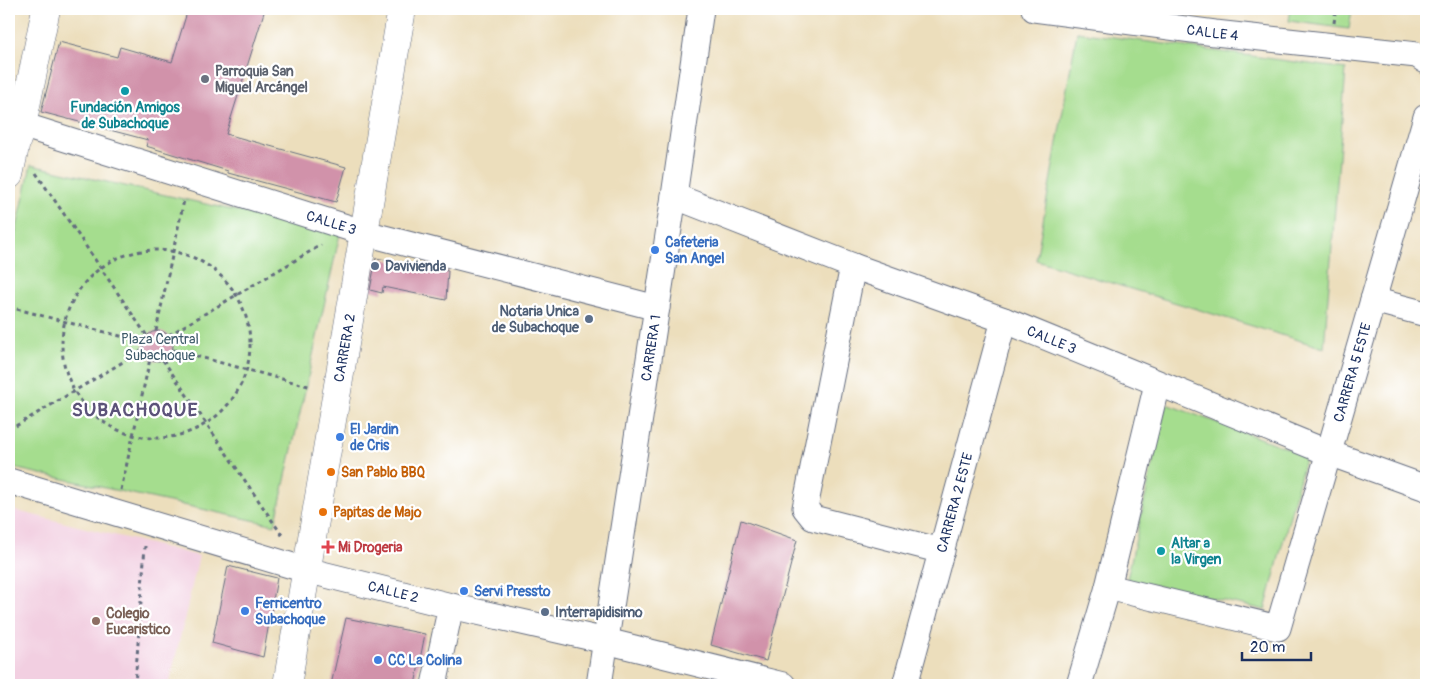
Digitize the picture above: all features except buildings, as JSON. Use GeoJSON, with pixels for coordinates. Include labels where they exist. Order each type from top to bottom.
{"type":"FeatureCollection","features":[{"type":"Feature","properties":{"kind":"street"},"geometry":{"type":"LineString","coordinates":[[9,176],[15,129],[46,9]]}},
{"type":"Feature","properties":{"kind":"street","name":"CARRERA 2"},"geometry":{"type":"LineString","coordinates":[[287,685],[337,393],[357,231],[402,9]]}},
{"type":"Feature","properties":{"kind":"street","name":"CARRERA 1"},"geometry":{"type":"LineString","coordinates":[[599,685],[674,196],[700,9]]}},
{"type":"Feature","properties":{"kind":"street","name":"CALLE 4"},"geometry":{"type":"LineString","coordinates":[[1034,9],[1195,19],[1333,45],[1417,55],[1426,61]]}},
{"type":"Feature","properties":{"kind":"street","name":"CARRERA 5 ESTE"},"geometry":{"type":"LineString","coordinates":[[1108,587],[1278,628],[1373,300],[1420,159],[1426,117]]}},
{"type":"Feature","properties":{"kind":"street","name":"CALLE 3"},"geometry":{"type":"LineString","coordinates":[[15,129],[188,177],[357,231],[656,308]]}},
{"type":"Feature","properties":{"kind":"street","name":"CALLE 3"},"geometry":{"type":"LineString","coordinates":[[674,196],[853,266],[1004,320],[1329,453],[1426,488]]}},
{"type":"Feature","properties":{"kind":"street"},"geometry":{"type":"LineString","coordinates":[[853,266],[805,508],[813,518],[942,551]]}},
{"type":"Feature","properties":{"kind":"street"},"geometry":{"type":"LineString","coordinates":[[1373,300],[1426,314]]}},
{"type":"Feature","properties":{"kind":"street","name":"CARRERA 2 ESTE"},"geometry":{"type":"LineString","coordinates":[[905,685],[1004,320]]}},
{"type":"Feature","properties":{"kind":"street"},"geometry":{"type":"LineString","coordinates":[[1079,685],[1108,587],[1157,384]]}},
{"type":"Feature","properties":{"kind":"street","name":"CALLE 2"},"geometry":{"type":"LineString","coordinates":[[9,481],[306,570],[783,685]]}},
{"type":"Feature","properties":{"kind":"street"},"geometry":{"type":"LineString","coordinates":[[434,685],[451,606]]}},
{"type":"Feature","properties":{"kind":"path"},"geometry":{"type":"LineString","coordinates":[[15,129],[100,268],[147,336]]}},
{"type":"Feature","properties":{"kind":"path"},"geometry":{"type":"LineString","coordinates":[[156,331],[188,177]]}},
{"type":"Feature","properties":{"kind":"path"},"geometry":{"type":"LineString","coordinates":[[169,335],[238,294],[357,231]]}},
{"type":"Feature","properties":{"kind":"path"},"geometry":{"type":"LineString","coordinates":[[148,249],[173,250],[198,258],[221,274],[238,294],[246,312],[250,331],[251,350],[248,370],[234,397],[224,409],[206,424],[184,434],[159,438],[133,436],[110,426],[89,411],[74,391],[65,369],[62,345],[64,321],[78,291],[100,268],[123,255],[148,249]]}},
{"type":"Feature","properties":{"kind":"path"},"geometry":{"type":"LineString","coordinates":[[9,307],[143,342]]}},
{"type":"Feature","properties":{"kind":"path"},"geometry":{"type":"LineString","coordinates":[[9,430],[143,350]]}},
{"type":"Feature","properties":{"kind":"path"},"geometry":{"type":"LineString","coordinates":[[173,350],[337,393]]}},
{"type":"Feature","properties":{"kind":"path"},"geometry":{"type":"LineString","coordinates":[[116,513],[150,359]]}},
{"type":"Feature","properties":{"kind":"path"},"geometry":{"type":"LineString","coordinates":[[163,360],[306,570]]}},
{"type":"Feature","properties":{"kind":"path"},"geometry":{"type":"LineString","coordinates":[[135,685],[145,536]]}},
{"type":"Feature","properties":{"kind":"shaded area","name":"Colegio Eucaristico"},"geometry":{"type":"Polygon","coordinates":[[[9,509],[199,556],[169,685],[9,685],[9,509]]]}},
{"type":"Feature","properties":{"kind":"green space"},"geometry":{"type":"Polygon","coordinates":[[[1291,9],[1352,9],[1349,29],[1289,21],[1291,9]]]}},
{"type":"Feature","properties":{"kind":"green space"},"geometry":{"type":"Polygon","coordinates":[[[1077,32],[1346,69],[1324,348],[1036,260],[1077,32]]]}},
{"type":"Feature","properties":{"kind":"green space","name":"Plaza Central Subachoque"},"geometry":{"type":"Polygon","coordinates":[[[31,165],[340,234],[275,525],[9,467],[9,263],[31,165]]]}},
{"type":"Feature","properties":{"kind":"green space"},"geometry":{"type":"Polygon","coordinates":[[[1166,404],[1306,455],[1265,610],[1127,579],[1166,404]]]}},
{"type":"Feature","properties":{"kind":"place","name":"Parroquia San Miguel Arcángel"},"geometry":{"type":"Point","coordinates":[205,79]}},
{"type":"Feature","properties":{"kind":"place","name":"Fundación Amigos de Subachoque"},"geometry":{"type":"Point","coordinates":[125,91]}},
{"type":"Feature","properties":{"kind":"place","name":"Cafeteria San Angel"},"geometry":{"type":"Point","coordinates":[655,250]}},
{"type":"Feature","properties":{"kind":"place","name":"Davivienda"},"geometry":{"type":"Point","coordinates":[375,266]}},
{"type":"Feature","properties":{"kind":"place","name":"Notaria Unica de Subachoque"},"geometry":{"type":"Point","coordinates":[589,319]}},
{"type":"Feature","properties":{"kind":"place","name":"El Jardin de Cris"},"geometry":{"type":"Point","coordinates":[340,437]}},
{"type":"Feature","properties":{"kind":"place","name":"San Pablo BBQ"},"geometry":{"type":"Point","coordinates":[331,472]}},
{"type":"Feature","properties":{"kind":"place","name":"Papitas de Majo"},"geometry":{"type":"Point","coordinates":[323,512]}},
{"type":"Feature","properties":{"kind":"place","name":"Mi Drogeria"},"geometry":{"type":"Point","coordinates":[328,547]}},
{"type":"Feature","properties":{"kind":"place","name":"Altar a la Virgen"},"geometry":{"type":"Point","coordinates":[1161,551]}},
{"type":"Feature","properties":{"kind":"place","name":"Servi Pressto"},"geometry":{"type":"Point","coordinates":[464,591]}},
{"type":"Feature","properties":{"kind":"place","name":"Ferricentro Subachoque"},"geometry":{"type":"Point","coordinates":[245,611]}},
{"type":"Feature","properties":{"kind":"place","name":"Interrapidisimo"},"geometry":{"type":"Point","coordinates":[545,612]}},
{"type":"Feature","properties":{"kind":"place","name":"Colegio Eucaristico"},"geometry":{"type":"Point","coordinates":[96,621]}},
{"type":"Feature","properties":{"kind":"place","name":"CC La Colina"},"geometry":{"type":"Point","coordinates":[378,660]}},
{"type":"Feature","properties":{"kind":"district","name":"SUBACHOQUE"},"geometry":{"type":"Point","coordinates":[135,410]}}]}
